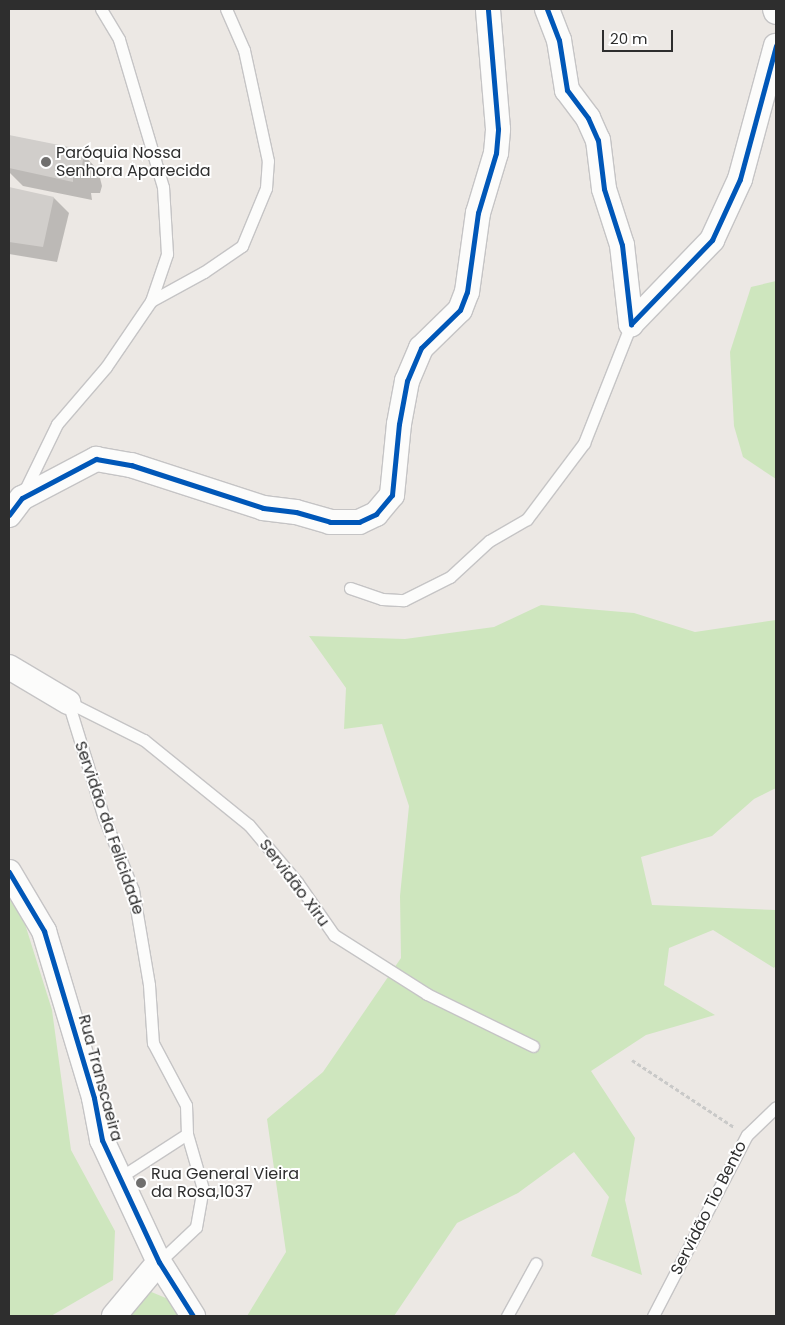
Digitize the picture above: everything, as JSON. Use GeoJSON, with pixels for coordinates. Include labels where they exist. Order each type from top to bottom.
{"type":"FeatureCollection","features":[{"type":"Feature","properties":{"kind":"street"},"geometry":{"type":"LineString","coordinates":[[15,507],[96,459],[131,465],[263,508],[296,512],[330,522],[359,522],[376,514],[392,495],[399,424],[414,364],[421,348],[460,310],[467,292],[478,213],[496,153],[498,137],[488,9]]}},
{"type":"Feature","properties":{"kind":"street"},"geometry":{"type":"LineString","coordinates":[[547,9],[559,40],[567,90],[588,118],[598,140],[604,189],[622,245],[631,324]]}},
{"type":"Feature","properties":{"kind":"street"},"geometry":{"type":"LineString","coordinates":[[631,324],[712,240],[740,178],[773,84],[776,46]]}},
{"type":"Feature","properties":{"kind":"street"},"geometry":{"type":"LineString","coordinates":[[9,666],[68,702]]}},
{"type":"Feature","properties":{"kind":"street","name":"Rua Transcaeira"},"geometry":{"type":"LineString","coordinates":[[9,872],[44,930],[94,1098],[102,1140],[159,1262],[193,1316]]}},
{"type":"Feature","properties":{"kind":"street"},"geometry":{"type":"LineString","coordinates":[[114,1316],[159,1262]]}},
{"type":"Feature","properties":{"kind":"lane"},"geometry":{"type":"LineString","coordinates":[[15,507],[57,424],[106,366],[152,301],[167,254],[163,187],[119,39],[101,9]]}},
{"type":"Feature","properties":{"kind":"lane"},"geometry":{"type":"LineString","coordinates":[[152,301],[204,272],[242,246],[266,188],[268,161],[244,50],[226,9]]}},
{"type":"Feature","properties":{"kind":"lane"},"geometry":{"type":"LineString","coordinates":[[350,588],[382,599],[404,600],[450,577],[489,541],[526,519],[584,443],[631,324]]}},
{"type":"Feature","properties":{"kind":"lane","name":"Servidão Xiru"},"geometry":{"type":"LineString","coordinates":[[68,702],[144,740],[249,825],[297,882],[334,935],[427,994],[533,1046]]}},
{"type":"Feature","properties":{"kind":"lane","name":"Servidão da Felicidade"},"geometry":{"type":"LineString","coordinates":[[68,702],[106,822],[134,890],[147,968],[152,1043],[186,1105],[187,1134],[203,1189],[196,1227],[159,1262]]}},
{"type":"Feature","properties":{"kind":"lane","name":"Servidão Tio Bento"},"geometry":{"type":"LineString","coordinates":[[653,1316],[747,1135],[776,1108]]}},
{"type":"Feature","properties":{"kind":"lane"},"geometry":{"type":"LineString","coordinates":[[119,1178],[187,1134]]}},
{"type":"Feature","properties":{"kind":"lane"},"geometry":{"type":"LineString","coordinates":[[507,1316],[536,1263]]}},
{"type":"Feature","properties":{"kind":"path"},"geometry":{"type":"LineString","coordinates":[[632,1060],[747,1135]]}},
{"type":"Feature","properties":{"kind":"green space"},"geometry":{"type":"Polygon","coordinates":[[[776,281],[776,479],[743,457],[734,426],[730,352],[751,287],[776,281]]]}},
{"type":"Feature","properties":{"kind":"green space"},"geometry":{"type":"Polygon","coordinates":[[[541,605],[634,613],[695,632],[776,620],[776,788],[754,799],[712,836],[641,857],[652,905],[776,910],[776,965],[774,968],[713,930],[669,948],[664,985],[715,1015],[646,1035],[591,1071],[635,1138],[625,1200],[642,1275],[591,1256],[609,1197],[574,1152],[518,1193],[457,1223],[394,1316],[247,1316],[286,1252],[267,1119],[323,1072],[401,958],[400,896],[409,806],[382,724],[344,729],[346,688],[309,636],[405,639],[494,627],[541,605]]]}},
{"type":"Feature","properties":{"kind":"green space"},"geometry":{"type":"Polygon","coordinates":[[[9,898],[25,924],[52,1010],[71,1150],[115,1231],[113,1280],[51,1316],[9,1316],[9,898]]]}},
{"type":"Feature","properties":{"kind":"green space"},"geometry":{"type":"Polygon","coordinates":[[[149,1291],[209,1316],[103,1316],[149,1291]]]}},
{"type":"Feature","properties":{"kind":"building","name":"Paróquia Nossa Senhora Aparecida"},"geometry":{"type":"Polygon","coordinates":[[[9,135],[79,149],[83,159],[81,174],[73,174],[73,182],[9,168],[9,135]]]}},
{"type":"Feature","properties":{"kind":"building"},"geometry":{"type":"Polygon","coordinates":[[[9,187],[54,197],[43,247],[9,242],[9,187]]]}},
{"type":"Feature","properties":{"kind":"cycle path"},"geometry":{"type":"LineString","coordinates":[[9,515],[22,498],[96,459],[131,465],[263,508],[296,512],[330,522],[359,522],[376,514],[392,495],[399,424],[407,381],[421,348],[460,310],[467,292],[478,213],[496,153],[498,129],[488,9]]}},
{"type":"Feature","properties":{"kind":"cycle path"},"geometry":{"type":"LineString","coordinates":[[547,9],[559,40],[567,90],[588,118],[598,140],[604,189],[622,245],[631,324],[712,240],[740,179],[776,46]]}},
{"type":"Feature","properties":{"kind":"cycle path"},"geometry":{"type":"LineString","coordinates":[[9,872],[44,931],[94,1098],[102,1140],[159,1262],[193,1316]]}},
{"type":"Feature","properties":{"kind":"place","name":"Paróquia Nossa Senhora Aparecida"},"geometry":{"type":"Point","coordinates":[46,162]}},
{"type":"Feature","properties":{"kind":"place","name":"Rua General Vieira da Rosa,1037"},"geometry":{"type":"Point","coordinates":[141,1183]}}]}
